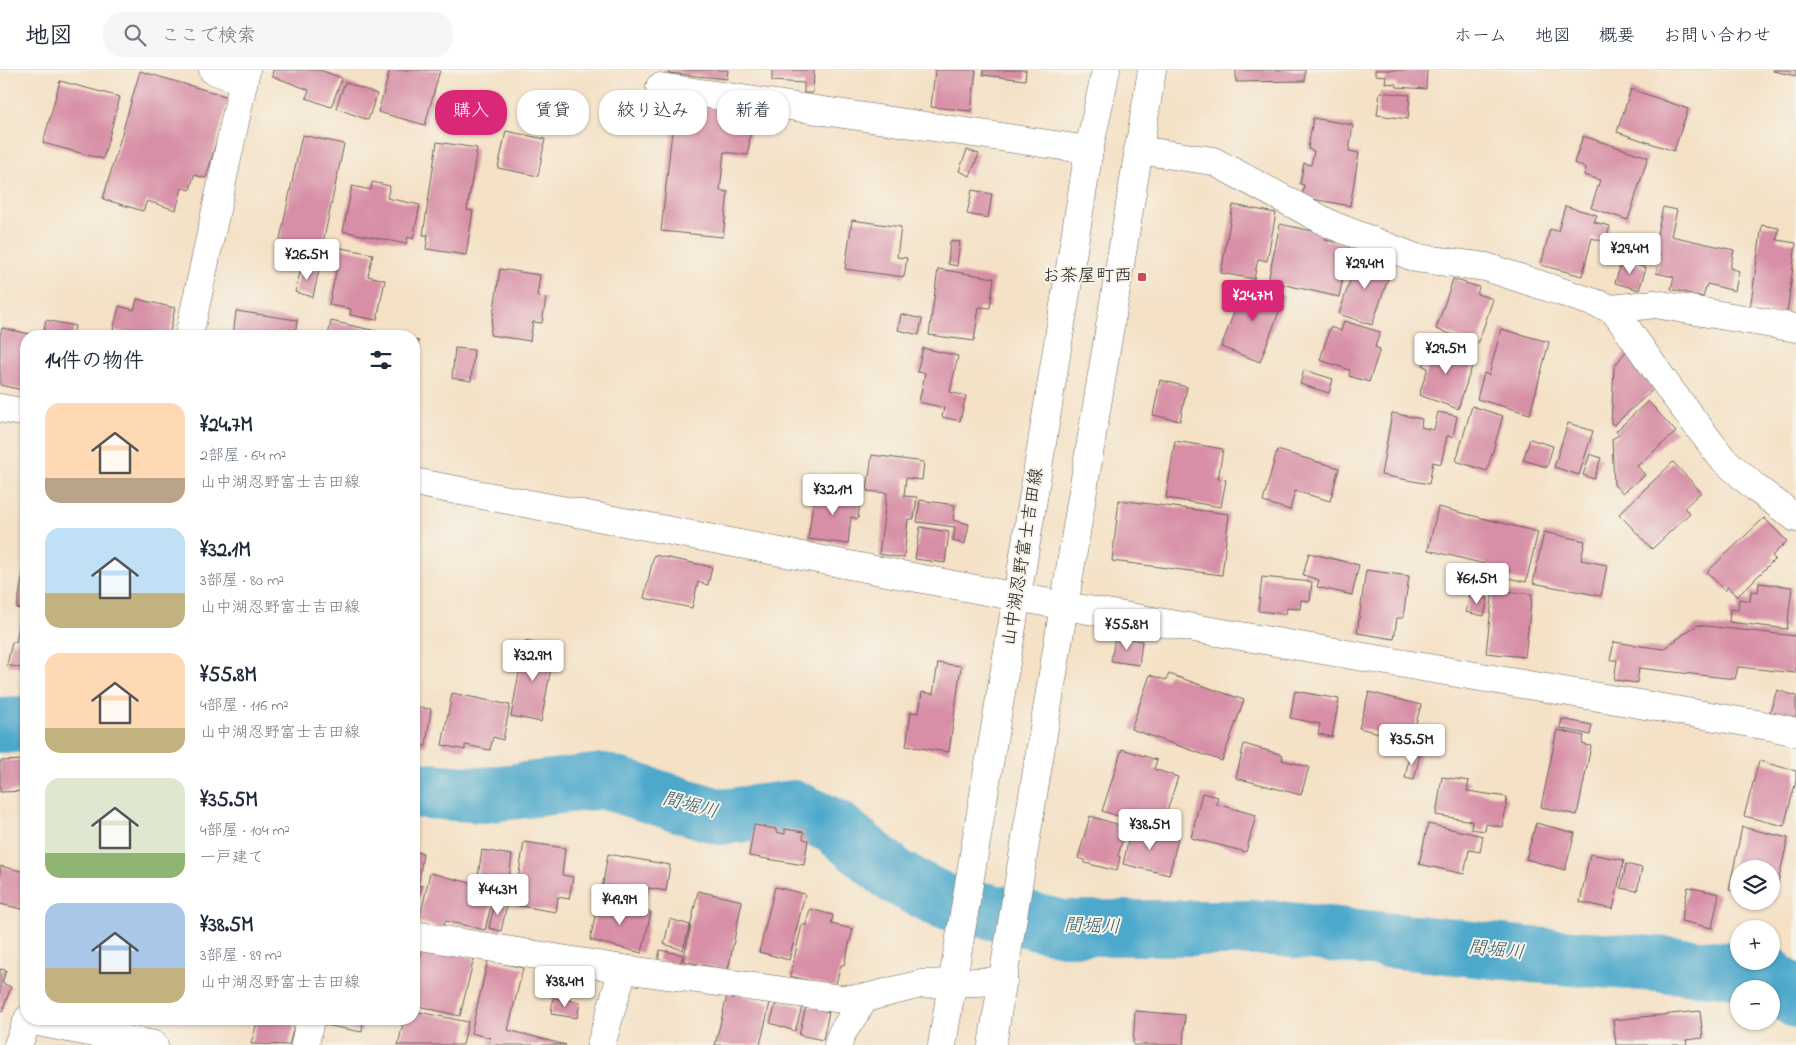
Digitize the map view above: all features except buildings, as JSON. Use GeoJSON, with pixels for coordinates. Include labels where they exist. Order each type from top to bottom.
{"type":"FeatureCollection","features":[{"type":"Feature","properties":{"kind":"street"},"geometry":{"type":"LineString","coordinates":[[190,330],[244,75],[213,70]]}},
{"type":"Feature","properties":{"kind":"street","name":"山中湖忍野富士吉田線"},"geometry":{"type":"LineString","coordinates":[[942,1045],[1089,150],[1106,70]]}},
{"type":"Feature","properties":{"kind":"street"},"geometry":{"type":"LineString","coordinates":[[992,1045],[1152,70]]}},
{"type":"Feature","properties":{"kind":"street"},"geometry":{"type":"LineString","coordinates":[[660,88],[1089,150]]}},
{"type":"Feature","properties":{"kind":"street"},"geometry":{"type":"LineString","coordinates":[[1138,150],[1213,161],[1332,225],[1416,258],[1486,267],[1613,309],[1655,304],[1796,328]]}},
{"type":"Feature","properties":{"kind":"street"},"geometry":{"type":"LineString","coordinates":[[1613,309],[1671,392],[1722,458],[1757,489],[1796,518]]}},
{"type":"Feature","properties":{"kind":"street"},"geometry":{"type":"LineString","coordinates":[[0,408],[20,412]]}},
{"type":"Feature","properties":{"kind":"street"},"geometry":{"type":"LineString","coordinates":[[420,483],[1065,606],[1796,732]]}},
{"type":"Feature","properties":{"kind":"street"},"geometry":{"type":"LineString","coordinates":[[420,936],[623,969],[842,999],[865,998],[921,984],[1003,981]]}},
{"type":"Feature","properties":{"kind":"street"},"geometry":{"type":"LineString","coordinates":[[601,1045],[623,969]]}},
{"type":"Feature","properties":{"kind":"street"},"geometry":{"type":"LineString","coordinates":[[838,1045],[842,1033],[865,998]]}},
{"type":"Feature","properties":{"kind":"street"},"geometry":{"type":"LineString","coordinates":[[0,1040],[18,1045],[26,1025]]}},
{"type":"Feature","properties":{"kind":"street"},"geometry":{"type":"LineString","coordinates":[[57,1025],[154,1045]]}},
{"type":"Feature","properties":{"kind":"street"},"geometry":{"type":"LineString","coordinates":[[305,1045],[309,1025]]}},
{"type":"Feature","properties":{"kind":"waterway","name":"間堀川"},"geometry":{"type":"LineString","coordinates":[[0,725],[20,724]]}},
{"type":"Feature","properties":{"kind":"waterway","name":"間堀川"},"geometry":{"type":"LineString","coordinates":[[420,790],[483,795],[603,781],[721,817],[794,808],[835,827],[896,877],[943,901],[1064,928],[1271,928],[1532,955],[1766,972],[1796,1000]]}},
{"type":"Feature","properties":{"kind":"place","name":"お茶屋町西"},"geometry":{"type":"Point","coordinates":[1142,277]}}]}
